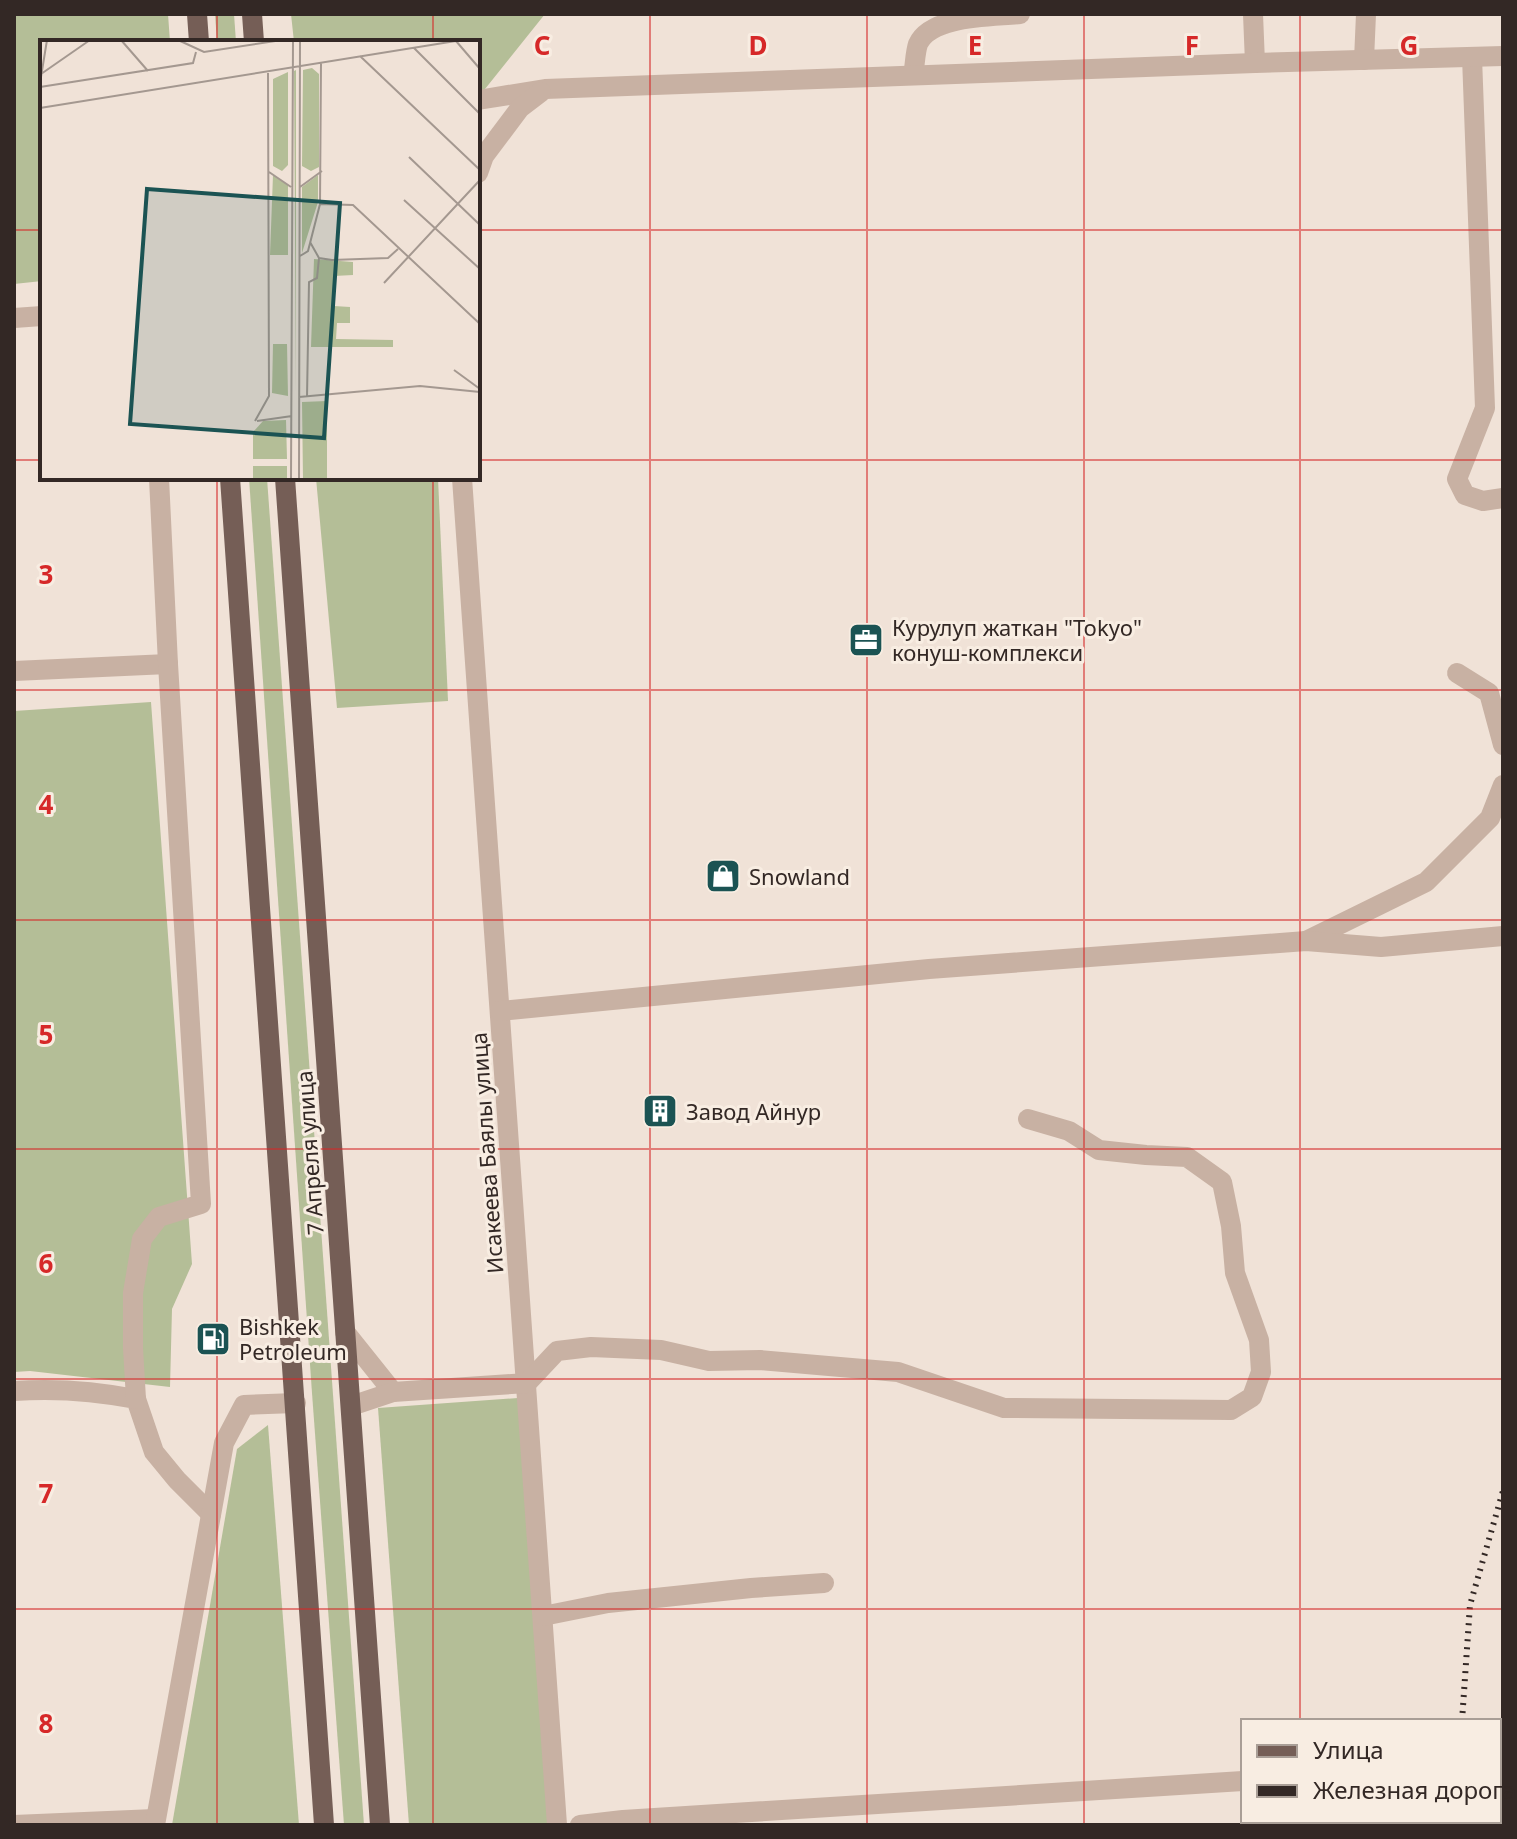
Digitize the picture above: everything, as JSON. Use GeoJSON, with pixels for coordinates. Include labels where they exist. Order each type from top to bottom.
{"type":"FeatureCollection","features":[{"type":"Feature","properties":{"kind":"main road"},"geometry":{"type":"LineString","coordinates":[[197,14],[199,40]]}},
{"type":"Feature","properties":{"kind":"main road"},"geometry":{"type":"LineString","coordinates":[[252,14],[254,40]]}},
{"type":"Feature","properties":{"kind":"main road","name":"7 Апреля улица"},"geometry":{"type":"LineString","coordinates":[[230,480],[324,1825]]}},
{"type":"Feature","properties":{"kind":"main road","name":"7 Апреля улица"},"geometry":{"type":"LineString","coordinates":[[285,480],[380,1825]]}},
{"type":"Feature","properties":{"kind":"street"},"geometry":{"type":"LineString","coordinates":[[913,75],[919,43],[927,32],[947,21],[1020,14]]}},
{"type":"Feature","properties":{"kind":"street"},"geometry":{"type":"LineString","coordinates":[[1253,14],[1255,63]]}},
{"type":"Feature","properties":{"kind":"street"},"geometry":{"type":"LineString","coordinates":[[1364,60],[1366,14]]}},
{"type":"Feature","properties":{"kind":"street"},"geometry":{"type":"LineString","coordinates":[[480,100],[545,89],[1503,56]]}},
{"type":"Feature","properties":{"kind":"street"},"geometry":{"type":"LineString","coordinates":[[1472,57],[1485,408],[1457,479],[1465,495],[1483,501],[1503,498]]}},
{"type":"Feature","properties":{"kind":"street"},"geometry":{"type":"LineString","coordinates":[[480,167],[484,156],[520,108],[545,89]]}},
{"type":"Feature","properties":{"kind":"street"},"geometry":{"type":"LineString","coordinates":[[14,318],[40,316]]}},
{"type":"Feature","properties":{"kind":"street"},"geometry":{"type":"LineString","coordinates":[[159,480],[201,1204],[159,1217],[142,1239],[133,1293],[133,1348],[136,1399],[154,1452],[211,1514]]}},
{"type":"Feature","properties":{"kind":"street","name":"Исакеева Баялы улица"},"geometry":{"type":"LineString","coordinates":[[462,480],[557,1825]]}},
{"type":"Feature","properties":{"kind":"street"},"geometry":{"type":"LineString","coordinates":[[14,671],[168,664]]}},
{"type":"Feature","properties":{"kind":"street"},"geometry":{"type":"LineString","coordinates":[[1457,673],[1489,693],[1503,745]]}},
{"type":"Feature","properties":{"kind":"street"},"geometry":{"type":"LineString","coordinates":[[1306,941],[1426,882],[1490,818],[1503,785]]}},
{"type":"Feature","properties":{"kind":"street"},"geometry":{"type":"LineString","coordinates":[[500,1011],[929,969],[1306,941],[1381,947],[1503,936]]}},
{"type":"Feature","properties":{"kind":"street"},"geometry":{"type":"LineString","coordinates":[[351,1406],[393,1392],[527,1383],[557,1351],[591,1347],[661,1350],[709,1361],[760,1360],[898,1372],[1004,1408],[1231,1410],[1252,1397],[1261,1372],[1259,1340],[1235,1273],[1231,1226],[1222,1182],[1187,1157],[1099,1150],[1069,1131],[1028,1119]]}},
{"type":"Feature","properties":{"kind":"street"},"geometry":{"type":"LineString","coordinates":[[345,1332],[393,1392]]}},
{"type":"Feature","properties":{"kind":"street"},"geometry":{"type":"LineString","coordinates":[[14,1391],[87,1392],[136,1399]]}},
{"type":"Feature","properties":{"kind":"street"},"geometry":{"type":"LineString","coordinates":[[14,1825],[155,1822],[224,1443],[244,1405],[296,1403]]}},
{"type":"Feature","properties":{"kind":"street"},"geometry":{"type":"LineString","coordinates":[[543,1616],[608,1603],[824,1583]]}},
{"type":"Feature","properties":{"kind":"street"},"geometry":{"type":"LineString","coordinates":[[580,1825],[623,1820],[791,1817],[1241,1781]]}},
{"type":"Feature","properties":{"kind":"green space"},"geometry":{"type":"Polygon","coordinates":[[[14,14],[168,14],[170,40],[40,40],[40,281],[14,284],[14,14]]]}},
{"type":"Feature","properties":{"kind":"green space"},"geometry":{"type":"Polygon","coordinates":[[[215,14],[234,14],[236,40],[217,40],[215,14]]]}},
{"type":"Feature","properties":{"kind":"green space"},"geometry":{"type":"Polygon","coordinates":[[[291,14],[545,14],[480,94],[480,40],[294,40],[291,14]]]}},
{"type":"Feature","properties":{"kind":"green space"},"geometry":{"type":"Polygon","coordinates":[[[249,480],[267,480],[364,1825],[344,1825],[249,480]]]}},
{"type":"Feature","properties":{"kind":"green space"},"geometry":{"type":"Polygon","coordinates":[[[316,480],[438,480],[448,701],[337,708],[316,480]]]}},
{"type":"Feature","properties":{"kind":"green space"},"geometry":{"type":"Polygon","coordinates":[[[151,702],[192,1264],[172,1309],[170,1387],[30,1371],[14,1372],[14,711],[151,702]]]}},
{"type":"Feature","properties":{"kind":"green space"},"geometry":{"type":"Polygon","coordinates":[[[518,1398],[557,1825],[409,1825],[378,1408],[518,1398]]]}},
{"type":"Feature","properties":{"kind":"green space"},"geometry":{"type":"Polygon","coordinates":[[[268,1425],[299,1825],[172,1825],[237,1449],[268,1425]]]}},
{"type":"Feature","properties":{"kind":"railway"},"geometry":{"type":"LineString","coordinates":[[1462,1719],[1470,1605],[1503,1491]]}},
{"type":"Feature","properties":{"kind":"place","name":"Курулуп жаткан \"Tokyo\" конуш-комплекси"},"geometry":{"type":"Point","coordinates":[866,640]}},
{"type":"Feature","properties":{"kind":"place","name":"Snowland"},"geometry":{"type":"Point","coordinates":[723,876]}},
{"type":"Feature","properties":{"kind":"place","name":"Завод Айнур"},"geometry":{"type":"Point","coordinates":[660,1111]}},
{"type":"Feature","properties":{"kind":"place","name":"Bishkek Petroleum"},"geometry":{"type":"Point","coordinates":[213,1339]}}]}
